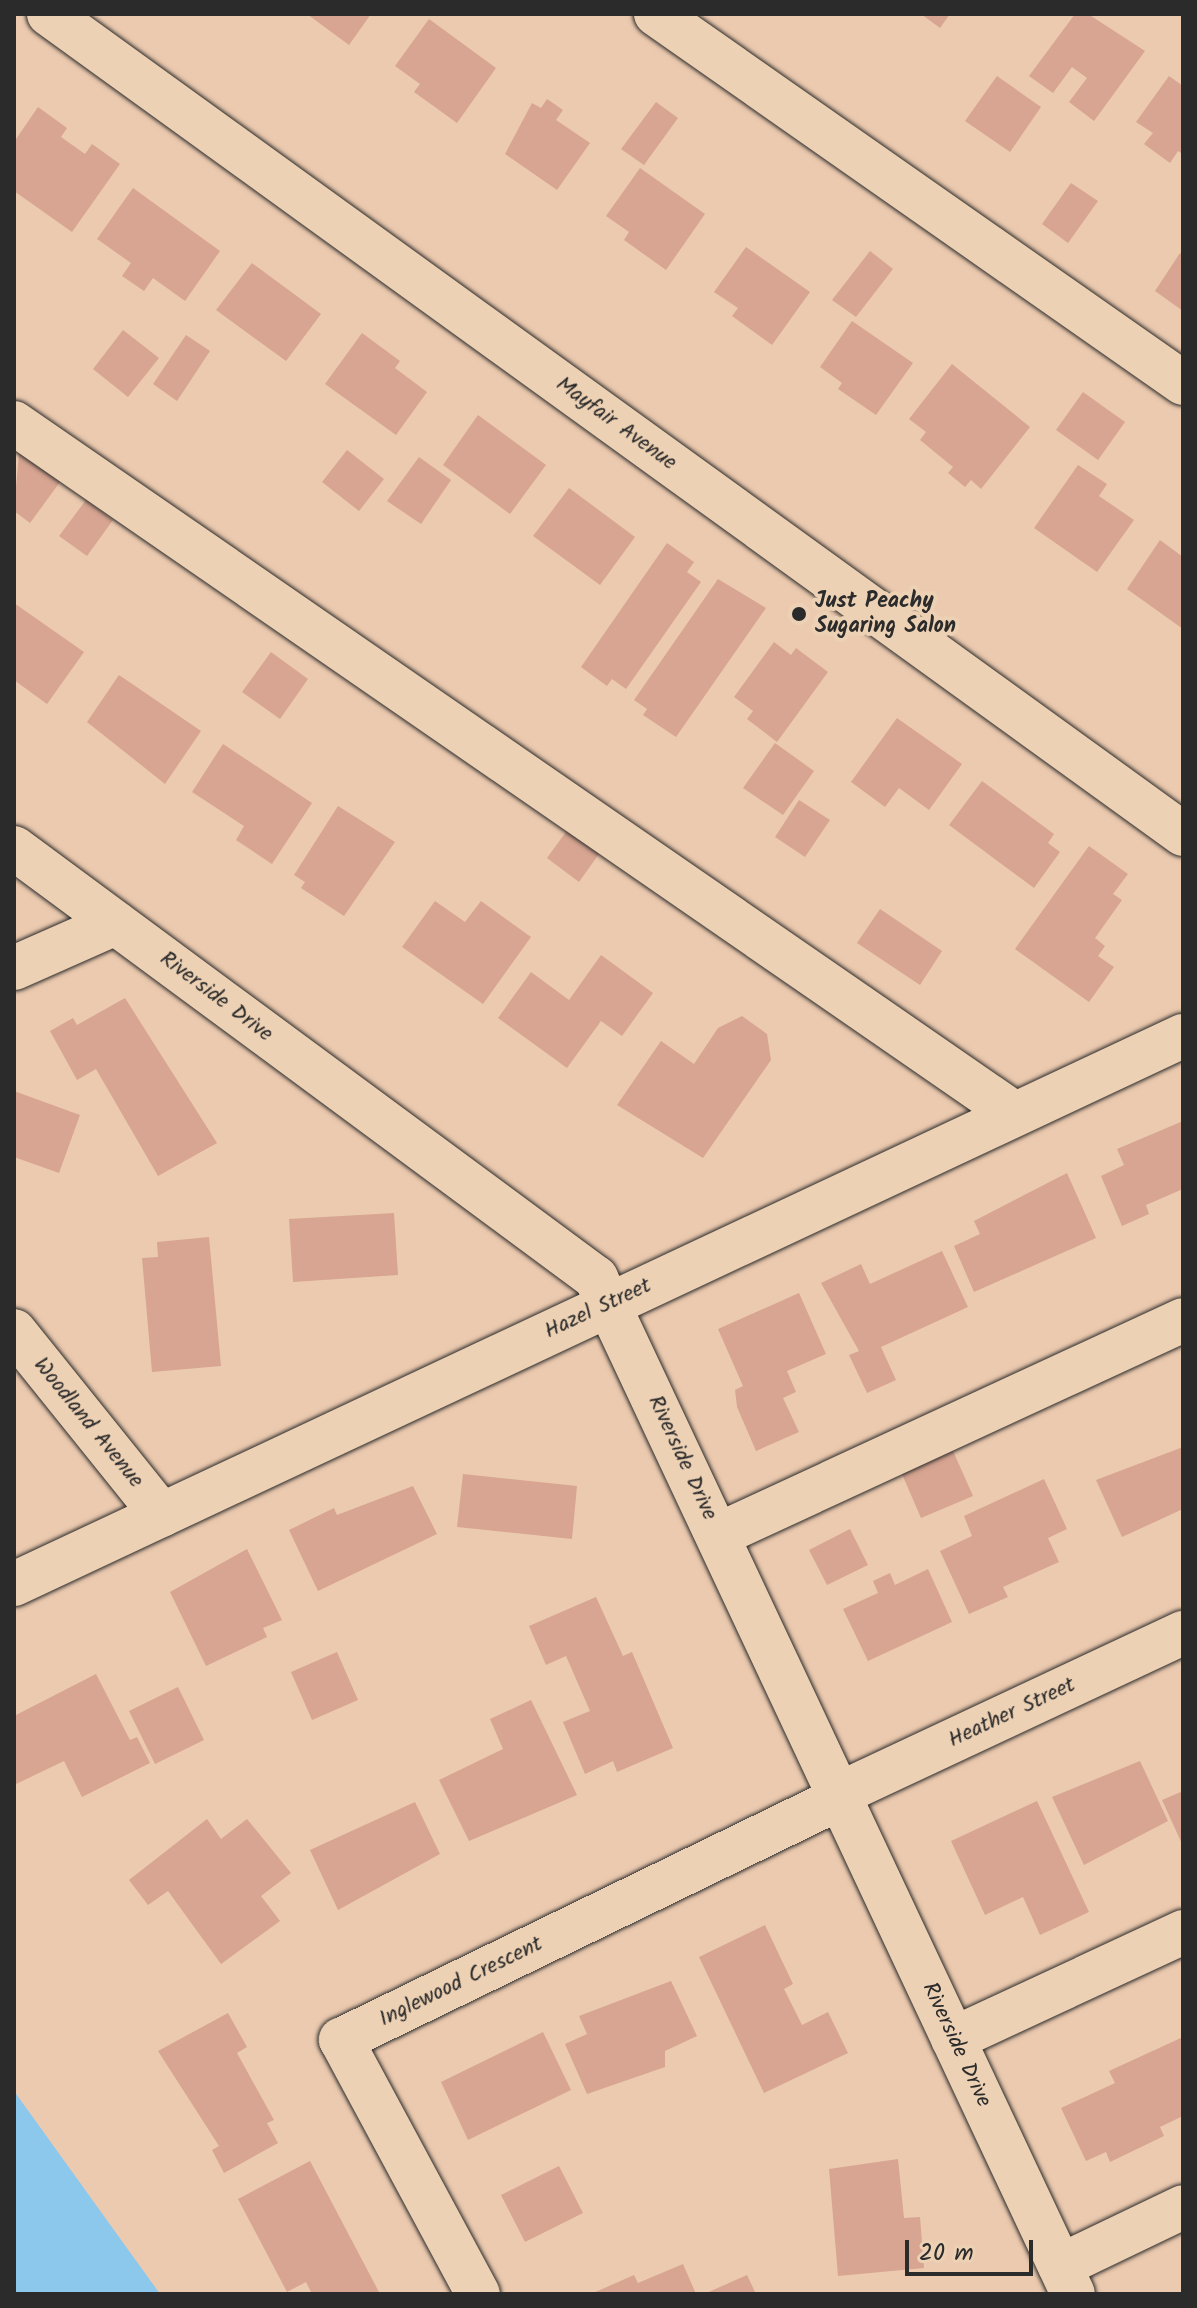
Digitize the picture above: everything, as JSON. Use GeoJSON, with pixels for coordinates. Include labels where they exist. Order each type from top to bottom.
{"type":"FeatureCollection","features":[{"type":"Feature","properties":{"kind":"street","name":"Mayfair Avenue"},"geometry":{"type":"LineString","coordinates":[[49,14],[1183,834]]}},
{"type":"Feature","properties":{"kind":"street"},"geometry":{"type":"LineString","coordinates":[[656,14],[1183,383]]}},
{"type":"Feature","properties":{"kind":"street"},"geometry":{"type":"LineString","coordinates":[[14,423],[1015,1114]]}},
{"type":"Feature","properties":{"kind":"street","name":"Riverside Drive"},"geometry":{"type":"LineString","coordinates":[[14,848],[596,1278],[1066,2280]]}},
{"type":"Feature","properties":{"kind":"street"},"geometry":{"type":"LineString","coordinates":[[14,968],[116,923]]}},
{"type":"Feature","properties":{"kind":"street","name":"Hazel Street"},"geometry":{"type":"LineString","coordinates":[[14,1584],[1183,1036]]}},
{"type":"Feature","properties":{"kind":"street"},"geometry":{"type":"LineString","coordinates":[[718,1535],[1183,1320]]}},
{"type":"Feature","properties":{"kind":"street","name":"Woodland Avenue"},"geometry":{"type":"LineString","coordinates":[[14,1331],[162,1515]]}},
{"type":"Feature","properties":{"kind":"street","name":"Heather Street"},"geometry":{"type":"LineString","coordinates":[[841,1796],[1183,1633]]}},
{"type":"Feature","properties":{"kind":"street","name":"Inglewood Crescent"},"geometry":{"type":"LineString","coordinates":[[478,2294],[341,2040],[841,1796]]}},
{"type":"Feature","properties":{"kind":"street"},"geometry":{"type":"LineString","coordinates":[[953,2039],[1183,1932]]}},
{"type":"Feature","properties":{"kind":"street"},"geometry":{"type":"LineString","coordinates":[[1066,2280],[1183,2207]]}},
{"type":"Feature","properties":{"kind":"water"},"geometry":{"type":"Polygon","coordinates":[[[14,2091],[160,2294],[14,2294],[14,2091]]]}},
{"type":"Feature","properties":{"kind":"building"},"geometry":{"type":"Polygon","coordinates":[[[307,14],[371,14],[349,45],[307,14]]]}},
{"type":"Feature","properties":{"kind":"building"},"geometry":{"type":"Polygon","coordinates":[[[921,14],[950,14],[940,28],[921,14]]]}},
{"type":"Feature","properties":{"kind":"building"},"geometry":{"type":"Polygon","coordinates":[[[1075,14],[1088,14],[1145,51],[1094,121],[1069,102],[1087,78],[1072,67],[1053,93],[1029,76],[1075,14]]]}},
{"type":"Feature","properties":{"kind":"building"},"geometry":{"type":"Polygon","coordinates":[[[429,19],[496,68],[457,123],[414,92],[420,84],[395,66],[429,19]]]}},
{"type":"Feature","properties":{"kind":"building"},"geometry":{"type":"Polygon","coordinates":[[[997,76],[1041,107],[1010,152],[965,121],[997,76]]]}},
{"type":"Feature","properties":{"kind":"building"},"geometry":{"type":"Polygon","coordinates":[[[1169,76],[1183,86],[1183,154],[1178,151],[1170,163],[1144,144],[1153,133],[1136,122],[1169,76]]]}},
{"type":"Feature","properties":{"kind":"building"},"geometry":{"type":"Polygon","coordinates":[[[547,99],[563,110],[556,120],[590,143],[557,190],[505,154],[532,103],[541,108],[547,99]]]}},
{"type":"Feature","properties":{"kind":"building"},"geometry":{"type":"Polygon","coordinates":[[[656,102],[678,118],[644,165],[621,149],[656,102]]]}},
{"type":"Feature","properties":{"kind":"building"},"geometry":{"type":"Polygon","coordinates":[[[38,107],[67,128],[61,137],[85,154],[92,144],[120,164],[72,232],[14,191],[14,142],[38,107]]]}},
{"type":"Feature","properties":{"kind":"building"},"geometry":{"type":"Polygon","coordinates":[[[640,168],[705,214],[666,270],[624,240],[629,232],[606,216],[640,168]]]}},
{"type":"Feature","properties":{"kind":"building"},"geometry":{"type":"Polygon","coordinates":[[[1071,183],[1098,201],[1068,243],[1042,224],[1071,183]]]}},
{"type":"Feature","properties":{"kind":"building"},"geometry":{"type":"Polygon","coordinates":[[[133,188],[220,251],[185,301],[153,278],[144,291],[122,276],[131,263],[97,239],[133,188]]]}},
{"type":"Feature","properties":{"kind":"building"},"geometry":{"type":"Polygon","coordinates":[[[746,247],[810,292],[772,345],[732,316],[738,308],[714,292],[746,247]]]}},
{"type":"Feature","properties":{"kind":"building"},"geometry":{"type":"Polygon","coordinates":[[[870,251],[893,269],[856,317],[832,300],[870,251]]]}},
{"type":"Feature","properties":{"kind":"building"},"geometry":{"type":"Polygon","coordinates":[[[1180,253],[1183,255],[1183,311],[1155,291],[1180,253]]]}},
{"type":"Feature","properties":{"kind":"building"},"geometry":{"type":"Polygon","coordinates":[[[252,263],[321,314],[286,361],[216,310],[252,263]]]}},
{"type":"Feature","properties":{"kind":"building"},"geometry":{"type":"Polygon","coordinates":[[[852,321],[913,363],[876,415],[838,389],[842,383],[820,367],[852,321]]]}},
{"type":"Feature","properties":{"kind":"building"},"geometry":{"type":"Polygon","coordinates":[[[123,330],[159,358],[128,397],[93,369],[123,330]]]}},
{"type":"Feature","properties":{"kind":"building"},"geometry":{"type":"Polygon","coordinates":[[[362,333],[400,361],[395,368],[427,392],[396,435],[325,384],[362,333]]]}},
{"type":"Feature","properties":{"kind":"building"},"geometry":{"type":"Polygon","coordinates":[[[186,335],[210,351],[177,401],[153,384],[186,335]]]}},
{"type":"Feature","properties":{"kind":"building"},"geometry":{"type":"Polygon","coordinates":[[[952,364],[1030,427],[981,489],[971,480],[965,487],[948,473],[953,467],[920,440],[926,432],[909,419],[952,364]]]}},
{"type":"Feature","properties":{"kind":"building"},"geometry":{"type":"Polygon","coordinates":[[[1083,392],[1125,422],[1098,460],[1056,430],[1083,392]]]}},
{"type":"Feature","properties":{"kind":"building"},"geometry":{"type":"Polygon","coordinates":[[[478,415],[546,465],[510,514],[443,465],[478,415]]]}},
{"type":"Feature","properties":{"kind":"building"},"geometry":{"type":"Polygon","coordinates":[[[347,450],[384,479],[359,511],[322,482],[347,450]]]}},
{"type":"Feature","properties":{"kind":"building"},"geometry":{"type":"Polygon","coordinates":[[[19,453],[60,482],[30,523],[14,511],[19,453]]]}},
{"type":"Feature","properties":{"kind":"building"},"geometry":{"type":"Polygon","coordinates":[[[419,457],[451,480],[421,524],[387,501],[419,457]]]}},
{"type":"Feature","properties":{"kind":"building"},"geometry":{"type":"Polygon","coordinates":[[[1078,465],[1107,484],[1099,496],[1134,520],[1097,572],[1034,528],[1078,465]]]}},
{"type":"Feature","properties":{"kind":"building"},"geometry":{"type":"Polygon","coordinates":[[[569,488],[635,537],[600,585],[533,536],[569,488]]]}},
{"type":"Feature","properties":{"kind":"building"},"geometry":{"type":"Polygon","coordinates":[[[86,500],[113,520],[87,556],[59,536],[86,500]]]}},
{"type":"Feature","properties":{"kind":"building"},"geometry":{"type":"Polygon","coordinates":[[[1160,540],[1183,557],[1183,629],[1127,589],[1160,540]]]}},
{"type":"Feature","properties":{"kind":"building"},"geometry":{"type":"Polygon","coordinates":[[[667,543],[694,562],[687,572],[701,582],[626,689],[612,679],[607,686],[581,667],[667,543]]]}},
{"type":"Feature","properties":{"kind":"building"},"geometry":{"type":"Polygon","coordinates":[[[718,579],[766,608],[676,737],[643,715],[647,709],[634,700],[718,579]]]}},
{"type":"Feature","properties":{"kind":"building"},"geometry":{"type":"Polygon","coordinates":[[[14,603],[84,652],[47,704],[14,680],[14,603]]]}},
{"type":"Feature","properties":{"kind":"building"},"geometry":{"type":"Polygon","coordinates":[[[774,642],[791,655],[796,648],[828,672],[777,742],[747,719],[753,711],[734,697],[774,642]]]}},
{"type":"Feature","properties":{"kind":"building"},"geometry":{"type":"Polygon","coordinates":[[[271,652],[308,679],[280,719],[242,692],[271,652]]]}},
{"type":"Feature","properties":{"kind":"building"},"geometry":{"type":"Polygon","coordinates":[[[119,675],[201,731],[165,784],[87,722],[119,675]]]}},
{"type":"Feature","properties":{"kind":"building"},"geometry":{"type":"Polygon","coordinates":[[[897,718],[962,764],[929,810],[899,788],[885,807],[851,782],[897,718]]]}},
{"type":"Feature","properties":{"kind":"building"},"geometry":{"type":"Polygon","coordinates":[[[775,743],[814,771],[783,815],[743,788],[775,743]]]}},
{"type":"Feature","properties":{"kind":"building"},"geometry":{"type":"Polygon","coordinates":[[[223,744],[312,803],[272,864],[236,840],[244,826],[192,792],[223,744]]]}},
{"type":"Feature","properties":{"kind":"building"},"geometry":{"type":"Polygon","coordinates":[[[982,781],[1054,834],[1048,843],[1060,852],[1034,888],[949,825],[982,781]]]}},
{"type":"Feature","properties":{"kind":"building"},"geometry":{"type":"Polygon","coordinates":[[[799,800],[830,820],[805,857],[775,837],[799,800]]]}},
{"type":"Feature","properties":{"kind":"building"},"geometry":{"type":"Polygon","coordinates":[[[338,806],[395,842],[344,916],[301,888],[305,882],[294,875],[338,806]]]}},
{"type":"Feature","properties":{"kind":"building"},"geometry":{"type":"Polygon","coordinates":[[[579,814],[611,837],[579,882],[547,858],[579,814]]]}},
{"type":"Feature","properties":{"kind":"building"},"geometry":{"type":"Polygon","coordinates":[[[1089,846],[1128,874],[1113,894],[1122,900],[1095,938],[1105,946],[1098,956],[1114,967],[1089,1002],[1015,949],[1089,846]]]}},
{"type":"Feature","properties":{"kind":"building"},"geometry":{"type":"Polygon","coordinates":[[[435,901],[465,922],[481,901],[531,937],[483,1004],[402,947],[435,901]]]}},
{"type":"Feature","properties":{"kind":"building"},"geometry":{"type":"Polygon","coordinates":[[[880,909],[942,951],[920,985],[857,943],[880,909]]]}},
{"type":"Feature","properties":{"kind":"building"},"geometry":{"type":"Polygon","coordinates":[[[601,955],[653,993],[622,1036],[601,1021],[567,1068],[498,1018],[531,972],[569,1000],[601,955]]]}},
{"type":"Feature","properties":{"kind":"building"},"geometry":{"type":"Polygon","coordinates":[[[125,998],[217,1143],[158,1176],[96,1069],[77,1080],[50,1031],[73,1018],[77,1025],[125,998]]]}},
{"type":"Feature","properties":{"kind":"building"},"geometry":{"type":"Polygon","coordinates":[[[742,1016],[767,1034],[771,1060],[703,1158],[617,1105],[661,1041],[694,1064],[718,1028],[742,1016]]]}},
{"type":"Feature","properties":{"kind":"building"},"geometry":{"type":"Polygon","coordinates":[[[14,1091],[80,1115],[59,1173],[14,1157],[14,1091]]]}},
{"type":"Feature","properties":{"kind":"building"},"geometry":{"type":"Polygon","coordinates":[[[1183,1121],[1183,1189],[1146,1205],[1149,1214],[1122,1226],[1101,1176],[1124,1165],[1117,1149],[1183,1121]]]}},
{"type":"Feature","properties":{"kind":"building"},"geometry":{"type":"Polygon","coordinates":[[[1067,1173],[1096,1238],[974,1292],[954,1246],[980,1234],[974,1221],[1067,1173]]]}},
{"type":"Feature","properties":{"kind":"building"},"geometry":{"type":"Polygon","coordinates":[[[394,1213],[398,1275],[293,1282],[289,1219],[394,1213]]]}},
{"type":"Feature","properties":{"kind":"building"},"geometry":{"type":"Polygon","coordinates":[[[209,1237],[221,1366],[152,1372],[142,1258],[158,1257],[157,1242],[209,1237]]]}},
{"type":"Feature","properties":{"kind":"building"},"geometry":{"type":"Polygon","coordinates":[[[942,1251],[968,1307],[881,1347],[896,1380],[867,1393],[849,1355],[859,1351],[821,1283],[861,1264],[870,1284],[942,1251]]]}},
{"type":"Feature","properties":{"kind":"building"},"geometry":{"type":"Polygon","coordinates":[[[799,1293],[826,1354],[787,1371],[796,1392],[783,1398],[799,1432],[756,1451],[737,1407],[735,1390],[743,1386],[718,1329],[799,1293]]]}},
{"type":"Feature","properties":{"kind":"building"},"geometry":{"type":"Polygon","coordinates":[[[1183,1447],[1183,1509],[1122,1537],[1096,1480],[1183,1447]]]}},
{"type":"Feature","properties":{"kind":"building"},"geometry":{"type":"Polygon","coordinates":[[[953,1451],[973,1496],[921,1518],[902,1474],[953,1451]]]}},
{"type":"Feature","properties":{"kind":"building"},"geometry":{"type":"Polygon","coordinates":[[[463,1474],[577,1486],[572,1539],[457,1527],[463,1474]]]}},
{"type":"Feature","properties":{"kind":"building"},"geometry":{"type":"Polygon","coordinates":[[[1044,1479],[1067,1529],[1048,1538],[1059,1562],[1003,1587],[1008,1597],[969,1614],[940,1551],[972,1536],[964,1516],[1044,1479]]]}},
{"type":"Feature","properties":{"kind":"building"},"geometry":{"type":"Polygon","coordinates":[[[413,1486],[437,1534],[318,1591],[289,1530],[334,1508],[337,1515],[413,1486]]]}},
{"type":"Feature","properties":{"kind":"building"},"geometry":{"type":"Polygon","coordinates":[[[850,1529],[868,1565],[827,1585],[809,1550],[850,1529]]]}},
{"type":"Feature","properties":{"kind":"building"},"geometry":{"type":"Polygon","coordinates":[[[247,1549],[282,1620],[263,1628],[267,1637],[206,1666],[170,1592],[247,1549]]]}},
{"type":"Feature","properties":{"kind":"building"},"geometry":{"type":"Polygon","coordinates":[[[928,1569],[952,1622],[868,1661],[843,1609],[878,1593],[873,1581],[890,1573],[895,1585],[928,1569]]]}},
{"type":"Feature","properties":{"kind":"building"},"geometry":{"type":"Polygon","coordinates":[[[596,1597],[623,1656],[632,1652],[673,1748],[617,1772],[613,1761],[585,1774],[563,1722],[590,1711],[566,1656],[546,1665],[529,1626],[596,1597]]]}},
{"type":"Feature","properties":{"kind":"building"},"geometry":{"type":"Polygon","coordinates":[[[337,1652],[358,1700],[312,1720],[291,1672],[337,1652]]]}},
{"type":"Feature","properties":{"kind":"building"},"geometry":{"type":"Polygon","coordinates":[[[96,1674],[130,1740],[137,1737],[150,1763],[82,1797],[64,1761],[14,1785],[14,1716],[96,1674]]]}},
{"type":"Feature","properties":{"kind":"building"},"geometry":{"type":"Polygon","coordinates":[[[178,1687],[204,1740],[155,1764],[129,1711],[178,1687]]]}},
{"type":"Feature","properties":{"kind":"building"},"geometry":{"type":"Polygon","coordinates":[[[531,1700],[577,1795],[469,1841],[439,1780],[503,1749],[490,1719],[531,1700]]]}},
{"type":"Feature","properties":{"kind":"building"},"geometry":{"type":"Polygon","coordinates":[[[1140,1761],[1168,1821],[1084,1865],[1052,1797],[1140,1761]]]}},
{"type":"Feature","properties":{"kind":"building"},"geometry":{"type":"Polygon","coordinates":[[[1183,1791],[1183,1846],[1162,1800],[1183,1791]]]}},
{"type":"Feature","properties":{"kind":"building"},"geometry":{"type":"Polygon","coordinates":[[[1037,1801],[1089,1912],[1040,1935],[1023,1897],[985,1915],[951,1841],[1037,1801]]]}},
{"type":"Feature","properties":{"kind":"building"},"geometry":{"type":"Polygon","coordinates":[[[415,1802],[440,1854],[338,1910],[310,1850],[415,1802]]]}},
{"type":"Feature","properties":{"kind":"building"},"geometry":{"type":"Polygon","coordinates":[[[207,1819],[221,1839],[247,1819],[291,1873],[261,1896],[280,1921],[221,1964],[168,1891],[148,1905],[129,1880],[207,1819]]]}},
{"type":"Feature","properties":{"kind":"building"},"geometry":{"type":"Polygon","coordinates":[[[765,1925],[793,1984],[784,1989],[802,2025],[828,2012],[848,2053],[764,2093],[699,1957],[765,1925]]]}},
{"type":"Feature","properties":{"kind":"building"},"geometry":{"type":"Polygon","coordinates":[[[671,1981],[697,2036],[665,2051],[665,2067],[587,2094],[565,2044],[587,2034],[579,2016],[671,1981]]]}},
{"type":"Feature","properties":{"kind":"building"},"geometry":{"type":"Polygon","coordinates":[[[228,2013],[247,2047],[237,2053],[274,2120],[267,2123],[278,2143],[224,2173],[212,2150],[219,2146],[158,2051],[228,2013]]]}},
{"type":"Feature","properties":{"kind":"building"},"geometry":{"type":"Polygon","coordinates":[[[543,2032],[571,2090],[468,2140],[441,2082],[543,2032]]]}},
{"type":"Feature","properties":{"kind":"building"},"geometry":{"type":"Polygon","coordinates":[[[1183,2037],[1183,2116],[1160,2127],[1164,2136],[1110,2162],[1106,2152],[1086,2161],[1061,2108],[1115,2083],[1109,2071],[1183,2037]]]}},
{"type":"Feature","properties":{"kind":"building"},"geometry":{"type":"Polygon","coordinates":[[[898,2159],[904,2218],[920,2217],[924,2268],[838,2276],[829,2169],[898,2159]]]}},
{"type":"Feature","properties":{"kind":"building"},"geometry":{"type":"Polygon","coordinates":[[[310,2161],[380,2294],[312,2294],[306,2282],[287,2292],[238,2199],[310,2161]]]}},
{"type":"Feature","properties":{"kind":"building"},"geometry":{"type":"Polygon","coordinates":[[[559,2166],[583,2213],[525,2242],[501,2195],[559,2166]]]}},
{"type":"Feature","properties":{"kind":"building"},"geometry":{"type":"Polygon","coordinates":[[[683,2264],[696,2294],[591,2294],[634,2275],[638,2283],[683,2264]]]}},
{"type":"Feature","properties":{"kind":"building"},"geometry":{"type":"Polygon","coordinates":[[[747,2275],[756,2294],[704,2294],[747,2275]]]}},
{"type":"Feature","properties":{"kind":"place","name":"Just Peachy Sugaring Salon"},"geometry":{"type":"Point","coordinates":[799,614]}}]}
